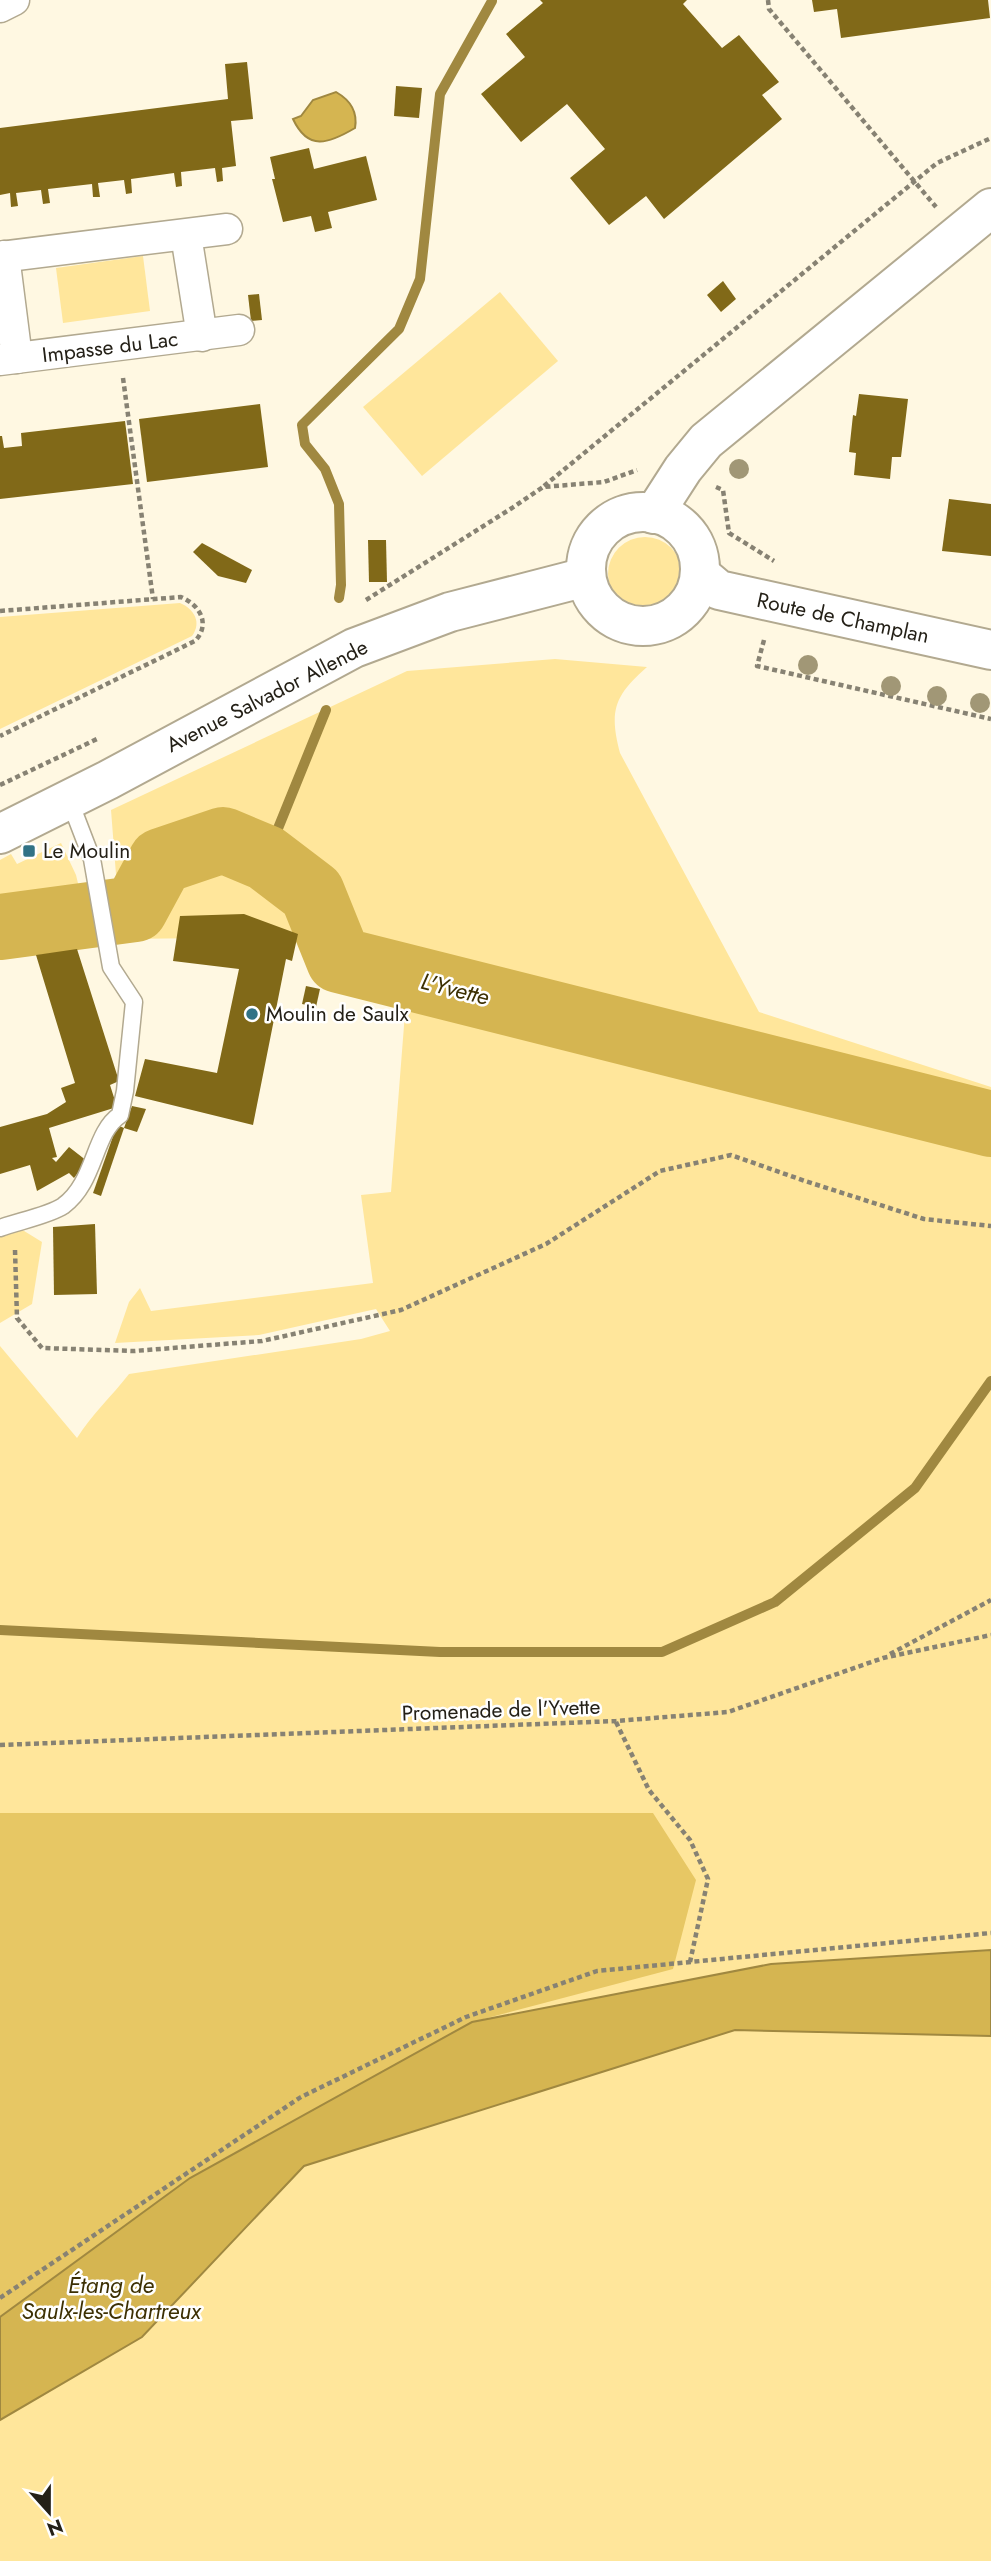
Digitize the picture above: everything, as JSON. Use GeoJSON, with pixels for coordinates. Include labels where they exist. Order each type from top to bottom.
{"type":"FeatureCollection","features":[{"type":"Feature","properties":{"kind":"main road"},"geometry":{"type":"LineString","coordinates":[[654,513],[706,440],[991,208]]}},
{"type":"Feature","properties":{"kind":"main road"},"geometry":{"type":"LineString","coordinates":[[636,513],[654,513],[683,528],[699,557],[700,574],[696,592],[686,607],[671,620],[654,626],[635,626],[617,620],[602,609],[591,594],[586,577],[587,558],[593,542],[604,528],[618,518],[636,513]]}},
{"type":"Feature","properties":{"kind":"main road","name":"Route de Champlan"},"geometry":{"type":"LineString","coordinates":[[700,574],[719,590],[991,650]]}},
{"type":"Feature","properties":{"kind":"main road","name":"Avenue Salvador Allende"},"geometry":{"type":"LineString","coordinates":[[0,834],[354,648],[450,612],[586,577]]}},
{"type":"Feature","properties":{"kind":"street"},"geometry":{"type":"LineString","coordinates":[[0,7],[14,0]]}},
{"type":"Feature","properties":{"kind":"street","name":"Impasse du Lac"},"geometry":{"type":"LineString","coordinates":[[227,229],[2,257],[9,359],[239,330]]}},
{"type":"Feature","properties":{"kind":"street","name":"Impasse du Lac"},"geometry":{"type":"LineString","coordinates":[[186,235],[202,336]]}},
{"type":"Feature","properties":{"kind":"lane"},"geometry":{"type":"LineString","coordinates":[[7,1226],[61,1207],[83,1186],[110,1121],[120,1115],[125,1091],[134,1002],[111,967],[92,859],[69,799]]}},
{"type":"Feature","properties":{"kind":"path"},"geometry":{"type":"LineString","coordinates":[[768,0],[769,9],[960,234]]}},
{"type":"Feature","properties":{"kind":"path"},"geometry":{"type":"LineString","coordinates":[[543,487],[937,163],[991,138]]}},
{"type":"Feature","properties":{"kind":"path"},"geometry":{"type":"LineString","coordinates":[[118,346],[153,599]]}},
{"type":"Feature","properties":{"kind":"path"},"geometry":{"type":"LineString","coordinates":[[0,611],[181,597],[197,607],[203,622],[203,630],[195,641],[0,736]]}},
{"type":"Feature","properties":{"kind":"path"},"geometry":{"type":"LineString","coordinates":[[757,666],[991,719]]}},
{"type":"Feature","properties":{"kind":"path"},"geometry":{"type":"LineString","coordinates":[[7,1226],[17,1318],[42,1348],[134,1351],[262,1341],[401,1310],[546,1244],[660,1171],[731,1155],[923,1219],[991,1226]]}},
{"type":"Feature","properties":{"kind":"path"},"geometry":{"type":"LineString","coordinates":[[883,1658],[991,1600]]}},
{"type":"Feature","properties":{"kind":"path","name":"Promenade de l'Yvette"},"geometry":{"type":"LineString","coordinates":[[0,1745],[616,1721],[729,1712],[883,1658],[991,1635]]}},
{"type":"Feature","properties":{"kind":"path"},"geometry":{"type":"LineString","coordinates":[[616,1721],[649,1790],[690,1840],[708,1879],[690,1962]]}},
{"type":"Feature","properties":{"kind":"path"},"geometry":{"type":"LineString","coordinates":[[0,2298],[313,2091],[466,2017],[597,1971],[991,1933]]}},
{"type":"Feature","properties":{"kind":"shaded area"},"geometry":{"type":"Polygon","coordinates":[[[143,256],[150,311],[63,323],[56,268],[143,256]]]}},
{"type":"Feature","properties":{"kind":"shaded area"},"geometry":{"type":"Polygon","coordinates":[[[500,292],[558,361],[422,476],[363,407],[500,292]]]}},
{"type":"Feature","properties":{"kind":"shaded area"},"geometry":{"type":"Polygon","coordinates":[[[638,537],[652,537],[666,543],[676,553],[682,574],[680,588],[666,605],[652,611],[638,611],[624,605],[614,595],[608,581],[608,567],[614,553],[624,543],[638,537]]]}},
{"type":"Feature","properties":{"kind":"shaded area"},"geometry":{"type":"Polygon","coordinates":[[[180,603],[195,616],[196,626],[192,636],[0,729],[0,617],[180,603]]]}},
{"type":"Feature","properties":{"kind":"shaded area"},"geometry":{"type":"Polygon","coordinates":[[[555,659],[647,667],[627,687],[617,705],[615,726],[620,753],[759,1012],[991,1087],[991,2561],[0,2561],[0,1346],[77,1438],[129,1374],[361,1339],[390,1331],[376,1309],[259,1335],[115,1343],[129,1302],[140,1288],[151,1311],[373,1283],[361,1195],[391,1192],[405,1013],[413,964],[304,937],[121,939],[111,810],[407,671],[555,659]]]}},
{"type":"Feature","properties":{"kind":"shaded area"},"geometry":{"type":"Polygon","coordinates":[[[61,843],[76,875],[92,941],[0,957],[0,860],[11,854],[17,864],[61,843]]]}},
{"type":"Feature","properties":{"kind":"shaded area"},"geometry":{"type":"Polygon","coordinates":[[[3,1218],[42,1242],[32,1304],[0,1323],[0,1220],[3,1218]]]}},
{"type":"Feature","properties":{"kind":"shaded area"},"geometry":{"type":"Polygon","coordinates":[[[0,1813],[653,1813],[696,1880],[673,1969],[472,2022],[190,2178],[0,2317],[0,1813]]]}},
{"type":"Feature","properties":{"kind":"water"},"geometry":{"type":"Polygon","coordinates":[[[336,92],[352,107],[355,128],[327,141],[320,142],[305,136],[293,119],[301,116],[313,100],[336,92]]]}},
{"type":"Feature","properties":{"kind":"water","name":"Étang de Saulx-les-Chartreux"},"geometry":{"type":"Polygon","coordinates":[[[991,1950],[991,2036],[735,2030],[304,2166],[142,2337],[0,2420],[0,2317],[190,2178],[472,2022],[771,1964],[991,1950]]]}},
{"type":"Feature","properties":{"kind":"building"},"geometry":{"type":"Polygon","coordinates":[[[540,0],[687,0],[683,4],[722,48],[739,35],[779,82],[762,95],[782,119],[664,219],[646,196],[609,225],[570,178],[605,149],[567,104],[521,142],[481,94],[525,57],[506,34],[543,3],[540,0]]]}},
{"type":"Feature","properties":{"kind":"building"},"geometry":{"type":"Polygon","coordinates":[[[812,0],[988,0],[990,18],[841,38],[837,9],[814,12],[812,0]]]}},
{"type":"Feature","properties":{"kind":"building"},"geometry":{"type":"Polygon","coordinates":[[[247,62],[253,119],[231,121],[236,166],[222,168],[223,181],[217,182],[215,168],[181,172],[182,186],[176,187],[174,173],[131,179],[132,193],[126,194],[124,180],[98,183],[100,197],[93,197],[92,184],[48,189],[50,203],[43,204],[41,190],[16,193],[18,206],[11,207],[10,193],[0,195],[0,128],[228,99],[225,64],[247,62]]]}},
{"type":"Feature","properties":{"kind":"building"},"geometry":{"type":"Polygon","coordinates":[[[396,86],[422,88],[419,118],[394,116],[396,86]]]}},
{"type":"Feature","properties":{"kind":"building"},"geometry":{"type":"Polygon","coordinates":[[[309,148],[314,169],[366,156],[377,200],[328,212],[332,228],[315,232],[311,216],[283,222],[272,179],[275,179],[270,157],[309,148]]]}},
{"type":"Feature","properties":{"kind":"building"},"geometry":{"type":"Polygon","coordinates":[[[723,281],[736,299],[721,312],[707,295],[723,281]]]}},
{"type":"Feature","properties":{"kind":"building"},"geometry":{"type":"Polygon","coordinates":[[[259,294],[262,320],[251,321],[248,295],[259,294]]]}},
{"type":"Feature","properties":{"kind":"building"},"geometry":{"type":"Polygon","coordinates":[[[859,394],[908,399],[901,457],[892,457],[890,479],[854,475],[856,453],[849,452],[853,415],[856,416],[859,394]]]}},
{"type":"Feature","properties":{"kind":"building"},"geometry":{"type":"Polygon","coordinates":[[[260,404],[268,467],[147,482],[139,419],[260,404]]]}},
{"type":"Feature","properties":{"kind":"building"},"geometry":{"type":"Polygon","coordinates":[[[125,421],[133,484],[0,499],[0,436],[4,448],[22,446],[21,433],[125,421]]]}},
{"type":"Feature","properties":{"kind":"building"},"geometry":{"type":"Polygon","coordinates":[[[949,499],[991,504],[991,556],[942,551],[949,499]]]}},
{"type":"Feature","properties":{"kind":"building"},"geometry":{"type":"Polygon","coordinates":[[[368,540],[386,540],[387,582],[369,582],[368,540]]]}},
{"type":"Feature","properties":{"kind":"building"},"geometry":{"type":"Polygon","coordinates":[[[202,543],[252,570],[246,583],[218,576],[193,552],[202,543]]]}},
{"type":"Feature","properties":{"kind":"building","name":"Moulin de Saulx"},"geometry":{"type":"Polygon","coordinates":[[[244,914],[298,934],[292,961],[286,959],[253,1125],[135,1096],[145,1059],[217,1073],[239,969],[173,961],[180,916],[244,914]]]}},
{"type":"Feature","properties":{"kind":"building"},"geometry":{"type":"Polygon","coordinates":[[[77,949],[119,1081],[110,1085],[117,1107],[49,1128],[57,1157],[52,1158],[56,1162],[69,1147],[87,1161],[74,1178],[69,1173],[37,1191],[30,1165],[0,1174],[0,1127],[47,1114],[66,1102],[61,1088],[75,1083],[36,955],[77,949]]]}},
{"type":"Feature","properties":{"kind":"building"},"geometry":{"type":"Polygon","coordinates":[[[306,986],[320,989],[316,1007],[302,1004],[306,986]]]}},
{"type":"Feature","properties":{"kind":"building"},"geometry":{"type":"Polygon","coordinates":[[[132,1106],[146,1109],[137,1132],[124,1128],[132,1106]]]}},
{"type":"Feature","properties":{"kind":"building"},"geometry":{"type":"Polygon","coordinates":[[[117,1125],[124,1128],[101,1196],[93,1193],[117,1125]]]}},
{"type":"Feature","properties":{"kind":"building"},"geometry":{"type":"Polygon","coordinates":[[[95,1224],[97,1294],[54,1295],[53,1227],[95,1224]]]}},
{"type":"Feature","properties":{"kind":"waterway"},"geometry":{"type":"LineString","coordinates":[[339,598],[339,504],[325,469],[305,444],[302,425],[399,329],[420,279],[440,94],[492,1]]}},
{"type":"Feature","properties":{"kind":"waterway"},"geometry":{"type":"LineString","coordinates":[[266,858],[326,710]]}},
{"type":"Feature","properties":{"kind":"waterway","name":"L'Yvette"},"geometry":{"type":"LineString","coordinates":[[0,927],[135,909],[161,861],[223,840],[266,858],[312,893],[339,960],[991,1124]]}},
{"type":"Feature","properties":{"kind":"waterway"},"geometry":{"type":"LineString","coordinates":[[0,1630],[440,1652],[662,1652],[775,1602],[915,1488],[991,1381]]}},
{"type":"Feature","properties":{"kind":"place","name":"Le Moulin"},"geometry":{"type":"Point","coordinates":[29,851]}},
{"type":"Feature","properties":{"kind":"place","name":"Moulin de Saulx"},"geometry":{"type":"Point","coordinates":[252,1014]}}]}
